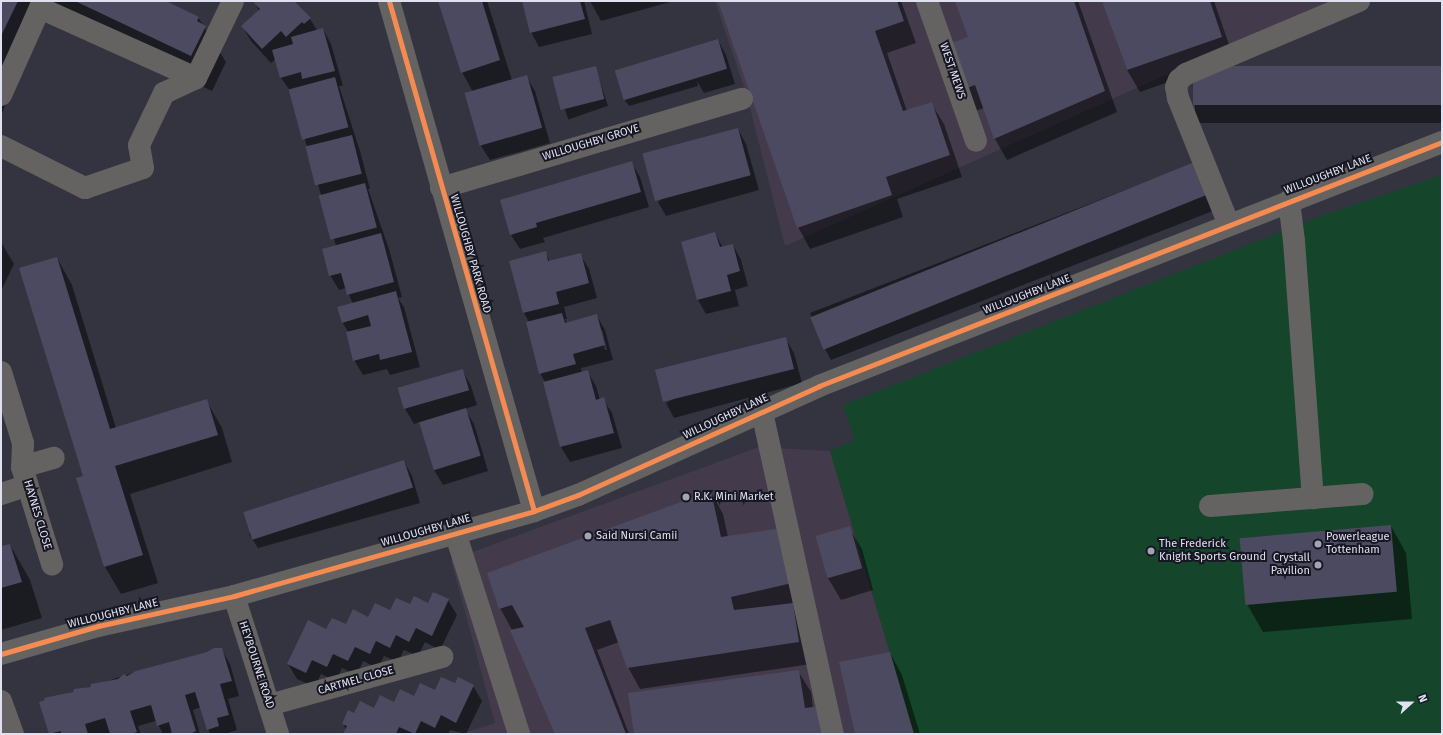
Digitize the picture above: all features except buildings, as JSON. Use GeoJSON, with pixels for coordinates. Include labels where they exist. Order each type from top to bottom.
{"type":"FeatureCollection","features":[{"type":"Feature","properties":{"kind":"street"},"geometry":{"type":"LineString","coordinates":[[1,146],[85,188],[143,168],[139,145],[164,93],[196,78],[233,1]]}},
{"type":"Feature","properties":{"kind":"street","name":"WILLOUGHBY PARK ROAD"},"geometry":{"type":"LineString","coordinates":[[389,1],[534,511]]}},
{"type":"Feature","properties":{"kind":"street","name":"WEST MEWS"},"geometry":{"type":"LineString","coordinates":[[927,1],[976,141]]}},
{"type":"Feature","properties":{"kind":"street"},"geometry":{"type":"LineString","coordinates":[[1228,225],[1178,98],[1176,87],[1179,80],[1186,74],[1359,1]]}},
{"type":"Feature","properties":{"kind":"street"},"geometry":{"type":"LineString","coordinates":[[1,95],[40,8],[196,78]]}},
{"type":"Feature","properties":{"kind":"street","name":"WILLOUGHBY GROVE"},"geometry":{"type":"LineString","coordinates":[[441,188],[742,99]]}},
{"type":"Feature","properties":{"kind":"street","name":"WILLOUGHBY LANE"},"geometry":{"type":"LineString","coordinates":[[1,654],[98,626],[234,596],[455,532],[534,511],[578,496],[819,386],[1442,142]]}},
{"type":"Feature","properties":{"kind":"street"},"geometry":{"type":"LineString","coordinates":[[1289,201],[1294,241],[1313,498]]}},
{"type":"Feature","properties":{"kind":"street","name":"HAYNES CLOSE"},"geometry":{"type":"LineString","coordinates":[[1,372],[9,423],[23,443],[25,476],[52,564]]}},
{"type":"Feature","properties":{"kind":"street"},"geometry":{"type":"LineString","coordinates":[[762,412],[833,734]]}},
{"type":"Feature","properties":{"kind":"street","name":"HAYNES CLOSE"},"geometry":{"type":"LineString","coordinates":[[25,476],[54,458]]}},
{"type":"Feature","properties":{"kind":"street"},"geometry":{"type":"LineString","coordinates":[[1,494],[25,476]]}},
{"type":"Feature","properties":{"kind":"street"},"geometry":{"type":"LineString","coordinates":[[1210,506],[1363,494]]}},
{"type":"Feature","properties":{"kind":"street"},"geometry":{"type":"LineString","coordinates":[[455,532],[519,734]]}},
{"type":"Feature","properties":{"kind":"street","name":"HEYBOURNE ROAD"},"geometry":{"type":"LineString","coordinates":[[234,596],[278,734]]}},
{"type":"Feature","properties":{"kind":"street","name":"CARTMEL CLOSE"},"geometry":{"type":"LineString","coordinates":[[269,706],[442,656]]}},
{"type":"Feature","properties":{"kind":"street"},"geometry":{"type":"LineString","coordinates":[[1,701],[12,734]]}},
{"type":"Feature","properties":{"kind":"shaded area"},"geometry":{"type":"Polygon","coordinates":[[[715,1],[1330,1],[785,246],[747,96],[715,1]]]}},
{"type":"Feature","properties":{"kind":"shaded area"},"geometry":{"type":"Polygon","coordinates":[[[759,447],[830,451],[914,734],[461,734],[495,723],[451,560],[759,447]]]}},
{"type":"Feature","properties":{"kind":"green space","name":"The Frederick Knight Sports Ground"},"geometry":{"type":"Polygon","coordinates":[[[1442,175],[1442,734],[914,734],[830,451],[855,440],[843,405],[1321,216],[1442,175]]]}},
{"type":"Feature","properties":{"kind":"cycle path"},"geometry":{"type":"LineString","coordinates":[[389,1],[534,511]]}},
{"type":"Feature","properties":{"kind":"cycle path"},"geometry":{"type":"LineString","coordinates":[[1,654],[98,626],[234,596],[534,511],[578,495],[819,386],[1442,142]]}},
{"type":"Feature","properties":{"kind":"place","name":"R.K. Mini Market"},"geometry":{"type":"Point","coordinates":[686,497]}},
{"type":"Feature","properties":{"kind":"place","name":"Said Nursi Camii"},"geometry":{"type":"Point","coordinates":[588,536]}},
{"type":"Feature","properties":{"kind":"place","name":"Powerleague Tottenham"},"geometry":{"type":"Point","coordinates":[1318,544]}},
{"type":"Feature","properties":{"kind":"place","name":"The Frederick Knight Sports Ground"},"geometry":{"type":"Point","coordinates":[1151,551]}},
{"type":"Feature","properties":{"kind":"place","name":"Crystall Pavilion"},"geometry":{"type":"Point","coordinates":[1318,565]}}]}
